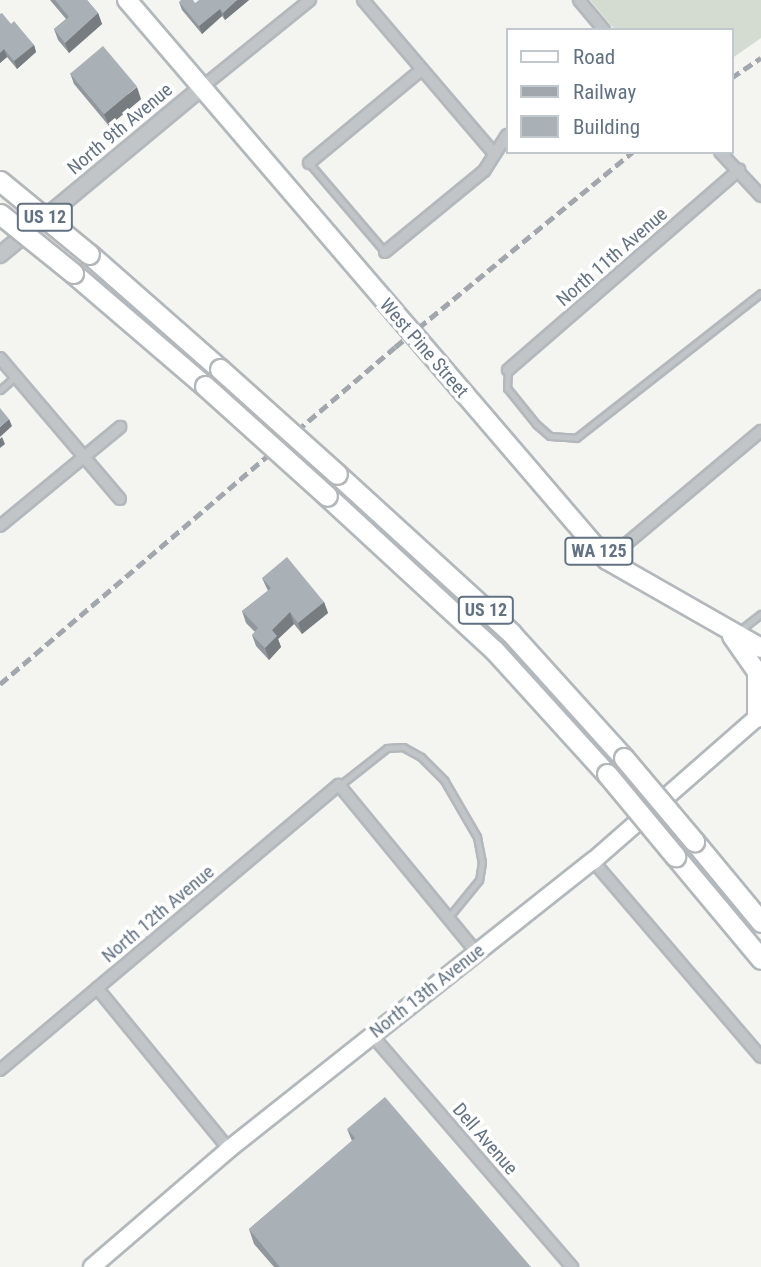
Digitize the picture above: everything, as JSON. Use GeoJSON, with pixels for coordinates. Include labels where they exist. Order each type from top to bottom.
{"type":"FeatureCollection","features":[{"type":"Feature","properties":{"kind":"highway","name":"US 12"},"geometry":{"type":"LineString","coordinates":[[0,181],[89,254],[220,369],[511,633],[624,758],[761,922]]}},
{"type":"Feature","properties":{"kind":"highway","name":"US 12"},"geometry":{"type":"LineString","coordinates":[[0,214],[205,386],[494,650],[607,774],[761,959]]}},
{"type":"Feature","properties":{"kind":"main road","name":"West Pine Street"},"geometry":{"type":"LineString","coordinates":[[134,2],[201,88],[607,560],[761,648]]}},
{"type":"Feature","properties":{"kind":"main road","name":"WA 125"},"geometry":{"type":"LineString","coordinates":[[730,629],[757,672],[759,716]]}},
{"type":"Feature","properties":{"kind":"main road","name":"North 13th Avenue"},"geometry":{"type":"LineString","coordinates":[[92,1267],[229,1149],[593,860],[759,716]]}},
{"type":"Feature","properties":{"kind":"street"},"geometry":{"type":"LineString","coordinates":[[201,88],[310,0]]}},
{"type":"Feature","properties":{"kind":"street"},"geometry":{"type":"LineString","coordinates":[[363,0],[493,152]]}},
{"type":"Feature","properties":{"kind":"street"},"geometry":{"type":"LineString","coordinates":[[579,0],[602,28]]}},
{"type":"Feature","properties":{"kind":"street"},"geometry":{"type":"LineString","coordinates":[[309,163],[421,70]]}},
{"type":"Feature","properties":{"kind":"street","name":"North 9th Avenue"},"geometry":{"type":"LineString","coordinates":[[0,256],[201,88]]}},
{"type":"Feature","properties":{"kind":"street"},"geometry":{"type":"LineString","coordinates":[[385,252],[484,171],[493,152],[505,137]]}},
{"type":"Feature","properties":{"kind":"street"},"geometry":{"type":"LineString","coordinates":[[722,154],[761,196]]}},
{"type":"Feature","properties":{"kind":"street","name":"North 11th Avenue"},"geometry":{"type":"LineString","coordinates":[[508,370],[739,170]]}},
{"type":"Feature","properties":{"kind":"street"},"geometry":{"type":"LineString","coordinates":[[0,358],[120,499]]}},
{"type":"Feature","properties":{"kind":"street"},"geometry":{"type":"LineString","coordinates":[[0,526],[120,427]]}},
{"type":"Feature","properties":{"kind":"street"},"geometry":{"type":"LineString","coordinates":[[607,560],[761,431]]}},
{"type":"Feature","properties":{"kind":"street"},"geometry":{"type":"LineString","coordinates":[[339,785],[477,953]]}},
{"type":"Feature","properties":{"kind":"street","name":"North 12th Avenue"},"geometry":{"type":"LineString","coordinates":[[0,1070],[339,785]]}},
{"type":"Feature","properties":{"kind":"street"},"geometry":{"type":"LineString","coordinates":[[593,860],[761,1057]]}},
{"type":"Feature","properties":{"kind":"street"},"geometry":{"type":"LineString","coordinates":[[97,988],[229,1149]]}},
{"type":"Feature","properties":{"kind":"street","name":"Dell Avenue"},"geometry":{"type":"LineString","coordinates":[[371,1034],[572,1267]]}},
{"type":"Feature","properties":{"kind":"lane"},"geometry":{"type":"LineString","coordinates":[[309,163],[385,252]]}},
{"type":"Feature","properties":{"kind":"lane"},"geometry":{"type":"LineString","coordinates":[[508,370],[507,388],[536,424],[550,436],[576,438],[761,293]]}},
{"type":"Feature","properties":{"kind":"lane"},"geometry":{"type":"LineString","coordinates":[[0,390],[16,376]]}},
{"type":"Feature","properties":{"kind":"lane"},"geometry":{"type":"LineString","coordinates":[[730,629],[761,614]]}},
{"type":"Feature","properties":{"kind":"lane"},"geometry":{"type":"LineString","coordinates":[[339,785],[387,748],[403,747],[421,757],[444,780],[473,828],[482,862],[479,880],[448,918]]}},
{"type":"Feature","properties":{"kind":"shaded area"},"geometry":{"type":"Polygon","coordinates":[[[590,0],[761,0],[761,38],[733,58],[733,28],[613,28],[590,0]]]}},
{"type":"Feature","properties":{"kind":"building"},"geometry":{"type":"Polygon","coordinates":[[[55,0],[87,0],[98,13],[65,43],[54,29],[69,17],[55,0]]]}},
{"type":"Feature","properties":{"kind":"building"},"geometry":{"type":"Polygon","coordinates":[[[193,0],[195,3],[199,0],[237,0],[223,13],[220,9],[199,26],[179,2],[193,0]]]}},
{"type":"Feature","properties":{"kind":"building"},"geometry":{"type":"Polygon","coordinates":[[[2,13],[11,24],[14,21],[34,45],[14,61],[4,49],[0,53],[2,13]]]}},
{"type":"Feature","properties":{"kind":"building"},"geometry":{"type":"Polygon","coordinates":[[[103,46],[137,87],[104,114],[70,74],[103,46]]]}},
{"type":"Feature","properties":{"kind":"building"},"geometry":{"type":"Polygon","coordinates":[[[0,408],[9,419],[0,427],[0,408]]]}},
{"type":"Feature","properties":{"kind":"building"},"geometry":{"type":"Polygon","coordinates":[[[287,557],[324,602],[298,623],[290,612],[272,630],[277,636],[265,648],[252,635],[258,628],[242,611],[271,588],[262,578],[287,557]]]}},
{"type":"Feature","properties":{"kind":"building"},"geometry":{"type":"Polygon","coordinates":[[[385,1097],[531,1267],[280,1267],[249,1229],[355,1138],[347,1129],[385,1097]]]}},
{"type":"Feature","properties":{"kind":"railway"},"geometry":{"type":"LineString","coordinates":[[733,77],[761,58]]}},
{"type":"Feature","properties":{"kind":"railway"},"geometry":{"type":"LineString","coordinates":[[0,684],[395,347],[630,154]]}}]}
